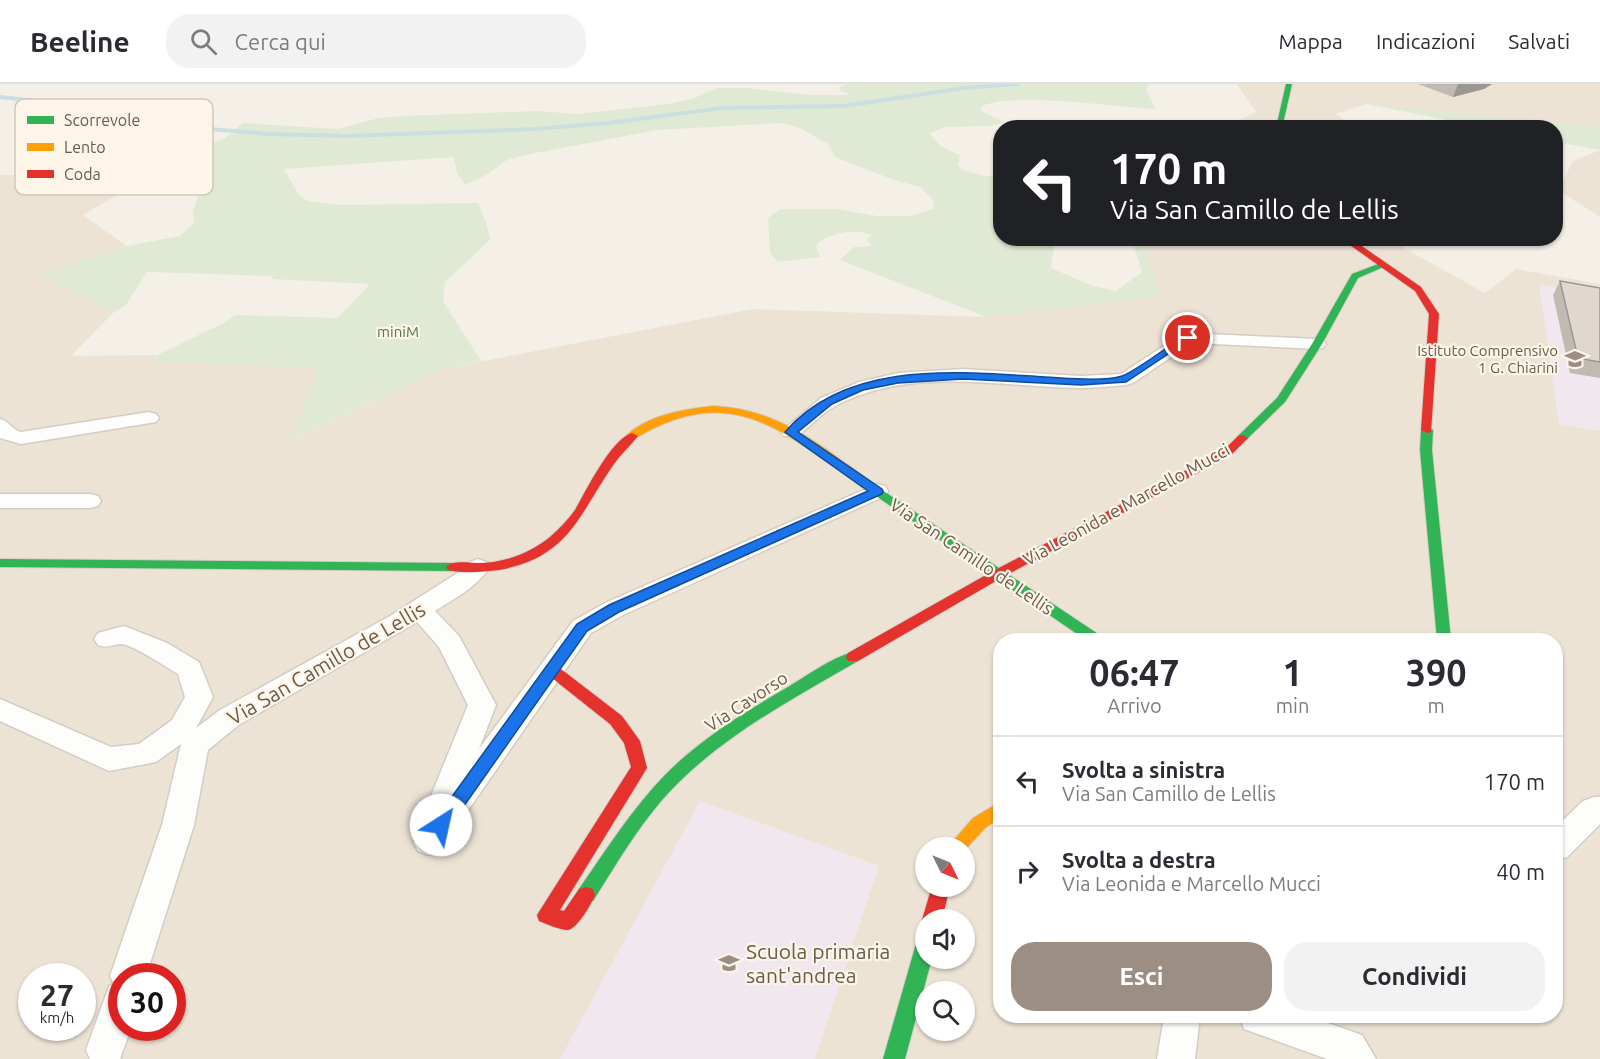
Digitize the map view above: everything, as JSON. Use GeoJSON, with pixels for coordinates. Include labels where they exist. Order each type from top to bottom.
{"type":"FeatureCollection","features":[{"type":"Feature","properties":{"kind":"street"},"geometry":{"type":"LineString","coordinates":[[1280,120],[1289,84]]}},
{"type":"Feature","properties":{"kind":"street"},"geometry":{"type":"LineString","coordinates":[[1356,246],[1418,289],[1434,314],[1426,450],[1443,633]]}},
{"type":"Feature","properties":{"kind":"street","name":"Via Leonida e Marcello Mucci"},"geometry":{"type":"LineString","coordinates":[[998,574],[1227,453],[1281,400],[1317,344],[1355,276],[1384,265]]}},
{"type":"Feature","properties":{"kind":"street"},"geometry":{"type":"LineString","coordinates":[[791,432],[828,402],[859,388],[898,379],[963,375],[1081,382],[1126,378],[1188,338],[1317,344]]}},
{"type":"Feature","properties":{"kind":"street","name":"Via San Camillo de Lellis"},"geometry":{"type":"LineString","coordinates":[[0,563],[490,567],[537,554],[567,530],[618,448],[647,424],[684,412],[731,410],[760,417],[791,432],[1086,633]]}},
{"type":"Feature","properties":{"kind":"street"},"geometry":{"type":"LineString","coordinates":[[0,425],[8,435],[21,438],[149,418]]}},
{"type":"Feature","properties":{"kind":"street","name":"Via San Camillo de Lellis"},"geometry":{"type":"LineString","coordinates":[[419,609],[450,642],[482,705],[441,809],[435,833],[582,627],[614,609],[877,491]]}},
{"type":"Feature","properties":{"kind":"street"},"geometry":{"type":"LineString","coordinates":[[0,501],[90,501]]}},
{"type":"Feature","properties":{"kind":"street","name":"Via San Camillo de Lellis"},"geometry":{"type":"LineString","coordinates":[[132,963],[178,825],[195,745],[230,717],[419,609],[468,578],[478,567]]}},
{"type":"Feature","properties":{"kind":"street","name":"Via Cavorso"},"geometry":{"type":"LineString","coordinates":[[552,670],[616,720],[632,741],[639,768],[546,915],[568,921],[651,801],[689,763],[729,729],[998,574]]}},
{"type":"Feature","properties":{"kind":"street","name":"Via San Camillo de Lellis"},"geometry":{"type":"LineString","coordinates":[[0,709],[109,759],[146,754],[182,728],[199,697],[190,669],[158,650],[124,635],[107,639]]}},
{"type":"Feature","properties":{"kind":"street"},"geometry":{"type":"LineString","coordinates":[[1563,840],[1594,810],[1600,810]]}},
{"type":"Feature","properties":{"kind":"street"},"geometry":{"type":"LineString","coordinates":[[966,837],[979,823],[993,814]]}},
{"type":"Feature","properties":{"kind":"street"},"geometry":{"type":"LineString","coordinates":[[894,1059],[919,969]]}},
{"type":"Feature","properties":{"kind":"street"},"geometry":{"type":"LineString","coordinates":[[1176,1059],[1181,1023]]}},
{"type":"Feature","properties":{"kind":"street"},"geometry":{"type":"LineString","coordinates":[[1277,1023],[1349,1048],[1357,1059]]}},
{"type":"Feature","properties":{"kind":"street"},"geometry":{"type":"LineString","coordinates":[[105,1050],[108,1041]]}},
{"type":"Feature","properties":{"kind":"shaded area"},"geometry":{"type":"Polygon","coordinates":[[[1237,84],[1600,84],[1600,128],[1563,124],[1563,120],[1522,120],[1366,104],[1336,114],[1345,120],[1240,120],[1256,112],[1237,84]]]}},
{"type":"Feature","properties":{"kind":"shaded area"},"geometry":{"type":"Polygon","coordinates":[[[1600,150],[1600,217],[1563,193],[1563,180],[1573,161],[1600,150]]]}},
{"type":"Feature","properties":{"kind":"shaded area"},"geometry":{"type":"Polygon","coordinates":[[[0,175],[15,175],[15,195],[118,195],[83,215],[127,246],[40,275],[114,312],[71,356],[157,355],[156,362],[318,368],[293,439],[442,369],[753,309],[986,317],[1159,296],[1146,246],[1401,246],[1485,293],[1516,269],[1600,284],[1600,1059],[0,1059],[0,175]]]}},
{"type":"Feature","properties":{"kind":"shaded area","name":"Istituto Comprensivo 1 G. Chiarini"},"geometry":{"type":"Polygon","coordinates":[[[1539,284],[1600,295],[1600,431],[1559,424],[1539,284]]]}},
{"type":"Feature","properties":{"kind":"shaded area","name":"Scuola primaria sant'andrea"},"geometry":{"type":"Polygon","coordinates":[[[700,801],[879,866],[815,1059],[560,1059],[700,801]]]}},
{"type":"Feature","properties":{"kind":"green space","name":"miniM"},"geometry":{"type":"Polygon","coordinates":[[[847,84],[1149,84],[1146,90],[1155,109],[1040,100],[997,102],[982,106],[981,111],[1000,120],[993,120],[993,126],[945,127],[930,133],[939,144],[960,155],[958,165],[963,170],[993,177],[993,246],[1054,246],[1051,268],[1093,286],[1116,291],[1142,272],[1134,246],[1146,246],[1159,297],[986,317],[840,260],[854,247],[871,246],[867,238],[872,236],[859,232],[842,233],[820,241],[816,246],[820,257],[778,262],[770,253],[768,218],[780,209],[837,209],[877,216],[910,216],[933,209],[934,201],[920,187],[894,180],[835,157],[828,144],[800,128],[782,123],[657,130],[525,155],[507,160],[486,175],[465,185],[457,173],[454,157],[284,169],[298,194],[307,201],[342,205],[478,203],[490,240],[445,282],[443,301],[481,361],[442,369],[292,439],[318,368],[156,362],[157,355],[224,323],[235,315],[338,318],[370,284],[272,279],[273,276],[147,272],[126,305],[114,312],[39,275],[127,246],[180,236],[194,223],[193,212],[198,195],[213,195],[213,143],[225,138],[243,123],[338,129],[379,118],[402,116],[538,111],[578,114],[668,104],[695,98],[716,88],[747,88],[811,95],[851,95],[839,88],[847,84]]]}},
{"type":"Feature","properties":{"kind":"green space"},"geometry":{"type":"Polygon","coordinates":[[[1366,104],[1529,120],[1447,120],[1366,104]]]}},
{"type":"Feature","properties":{"kind":"green space"},"geometry":{"type":"Polygon","coordinates":[[[1563,123],[1600,127],[1600,150],[1563,143],[1563,123]]]}},
{"type":"Feature","properties":{"kind":"building"},"geometry":{"type":"Polygon","coordinates":[[[1560,281],[1600,288],[1600,362],[1578,358],[1560,281]]]}},
{"type":"Feature","properties":{"kind":"waterway"},"geometry":{"type":"LineString","coordinates":[[213,129],[267,134],[346,136],[534,129],[609,123],[722,108],[844,106],[964,88],[1018,84]]}},
{"type":"Feature","properties":{"kind":"waterway"},"geometry":{"type":"LineString","coordinates":[[0,97],[19,99]]}},
{"type":"Feature","properties":{"kind":"traffic: fast"},"geometry":{"type":"LineString","coordinates":[[1281,120],[1289,84]]}},
{"type":"Feature","properties":{"kind":"traffic: fast"},"geometry":{"type":"LineString","coordinates":[[1242,438],[1281,400],[1317,344],[1355,276],[1384,265]]}},
{"type":"Feature","properties":{"kind":"traffic: fast"},"geometry":{"type":"LineString","coordinates":[[1427,430],[1426,450],[1443,633]]}},
{"type":"Feature","properties":{"kind":"traffic: fast"},"geometry":{"type":"LineString","coordinates":[[861,480],[1086,633]]}},
{"type":"Feature","properties":{"kind":"traffic: fast"},"geometry":{"type":"LineString","coordinates":[[0,563],[453,567]]}},
{"type":"Feature","properties":{"kind":"traffic: fast"},"geometry":{"type":"LineString","coordinates":[[586,895],[642,813],[695,757],[745,720],[853,657]]}},
{"type":"Feature","properties":{"kind":"traffic: fast"},"geometry":{"type":"LineString","coordinates":[[894,1059],[919,969]]}},
{"type":"Feature","properties":{"kind":"traffic: slow"},"geometry":{"type":"LineString","coordinates":[[632,436],[662,420],[696,411],[730,410],[747,413],[764,418],[790,431],[861,480]]}},
{"type":"Feature","properties":{"kind":"traffic: slow"},"geometry":{"type":"LineString","coordinates":[[966,837],[979,823],[993,814]]}},
{"type":"Feature","properties":{"kind":"traffic: jam"},"geometry":{"type":"LineString","coordinates":[[1356,246],[1418,289],[1434,314],[1427,430]]}},
{"type":"Feature","properties":{"kind":"traffic: jam"},"geometry":{"type":"LineString","coordinates":[[453,567],[503,565],[529,556],[553,541],[572,522],[609,462],[632,436]]}},
{"type":"Feature","properties":{"kind":"traffic: jam"},"geometry":{"type":"LineString","coordinates":[[853,657],[998,574],[1227,453],[1242,438]]}},
{"type":"Feature","properties":{"kind":"traffic: jam"},"geometry":{"type":"LineString","coordinates":[[552,670],[616,720],[632,741],[639,768],[546,915],[568,921],[586,895]]}},
{"type":"Feature","properties":{"kind":"traffic: jam"},"geometry":{"type":"LineString","coordinates":[[935,909],[938,897]]}},
{"type":"Feature","properties":{"kind":"place","name":"Istituto Comprensivo 1 G. Chiarini"},"geometry":{"type":"Point","coordinates":[1575,359]}},
{"type":"Feature","properties":{"kind":"place","name":"Scuola primaria sant'andrea"},"geometry":{"type":"Point","coordinates":[729,963]}},
{"type":"Feature","properties":{"kind":"route"},"geometry":{"type":"LineString","coordinates":[[441,825],[582,627],[614,609],[877,491],[791,432],[828,402],[859,388],[898,379],[963,375],[1081,382],[1126,378],[1188,338]]}}]}
